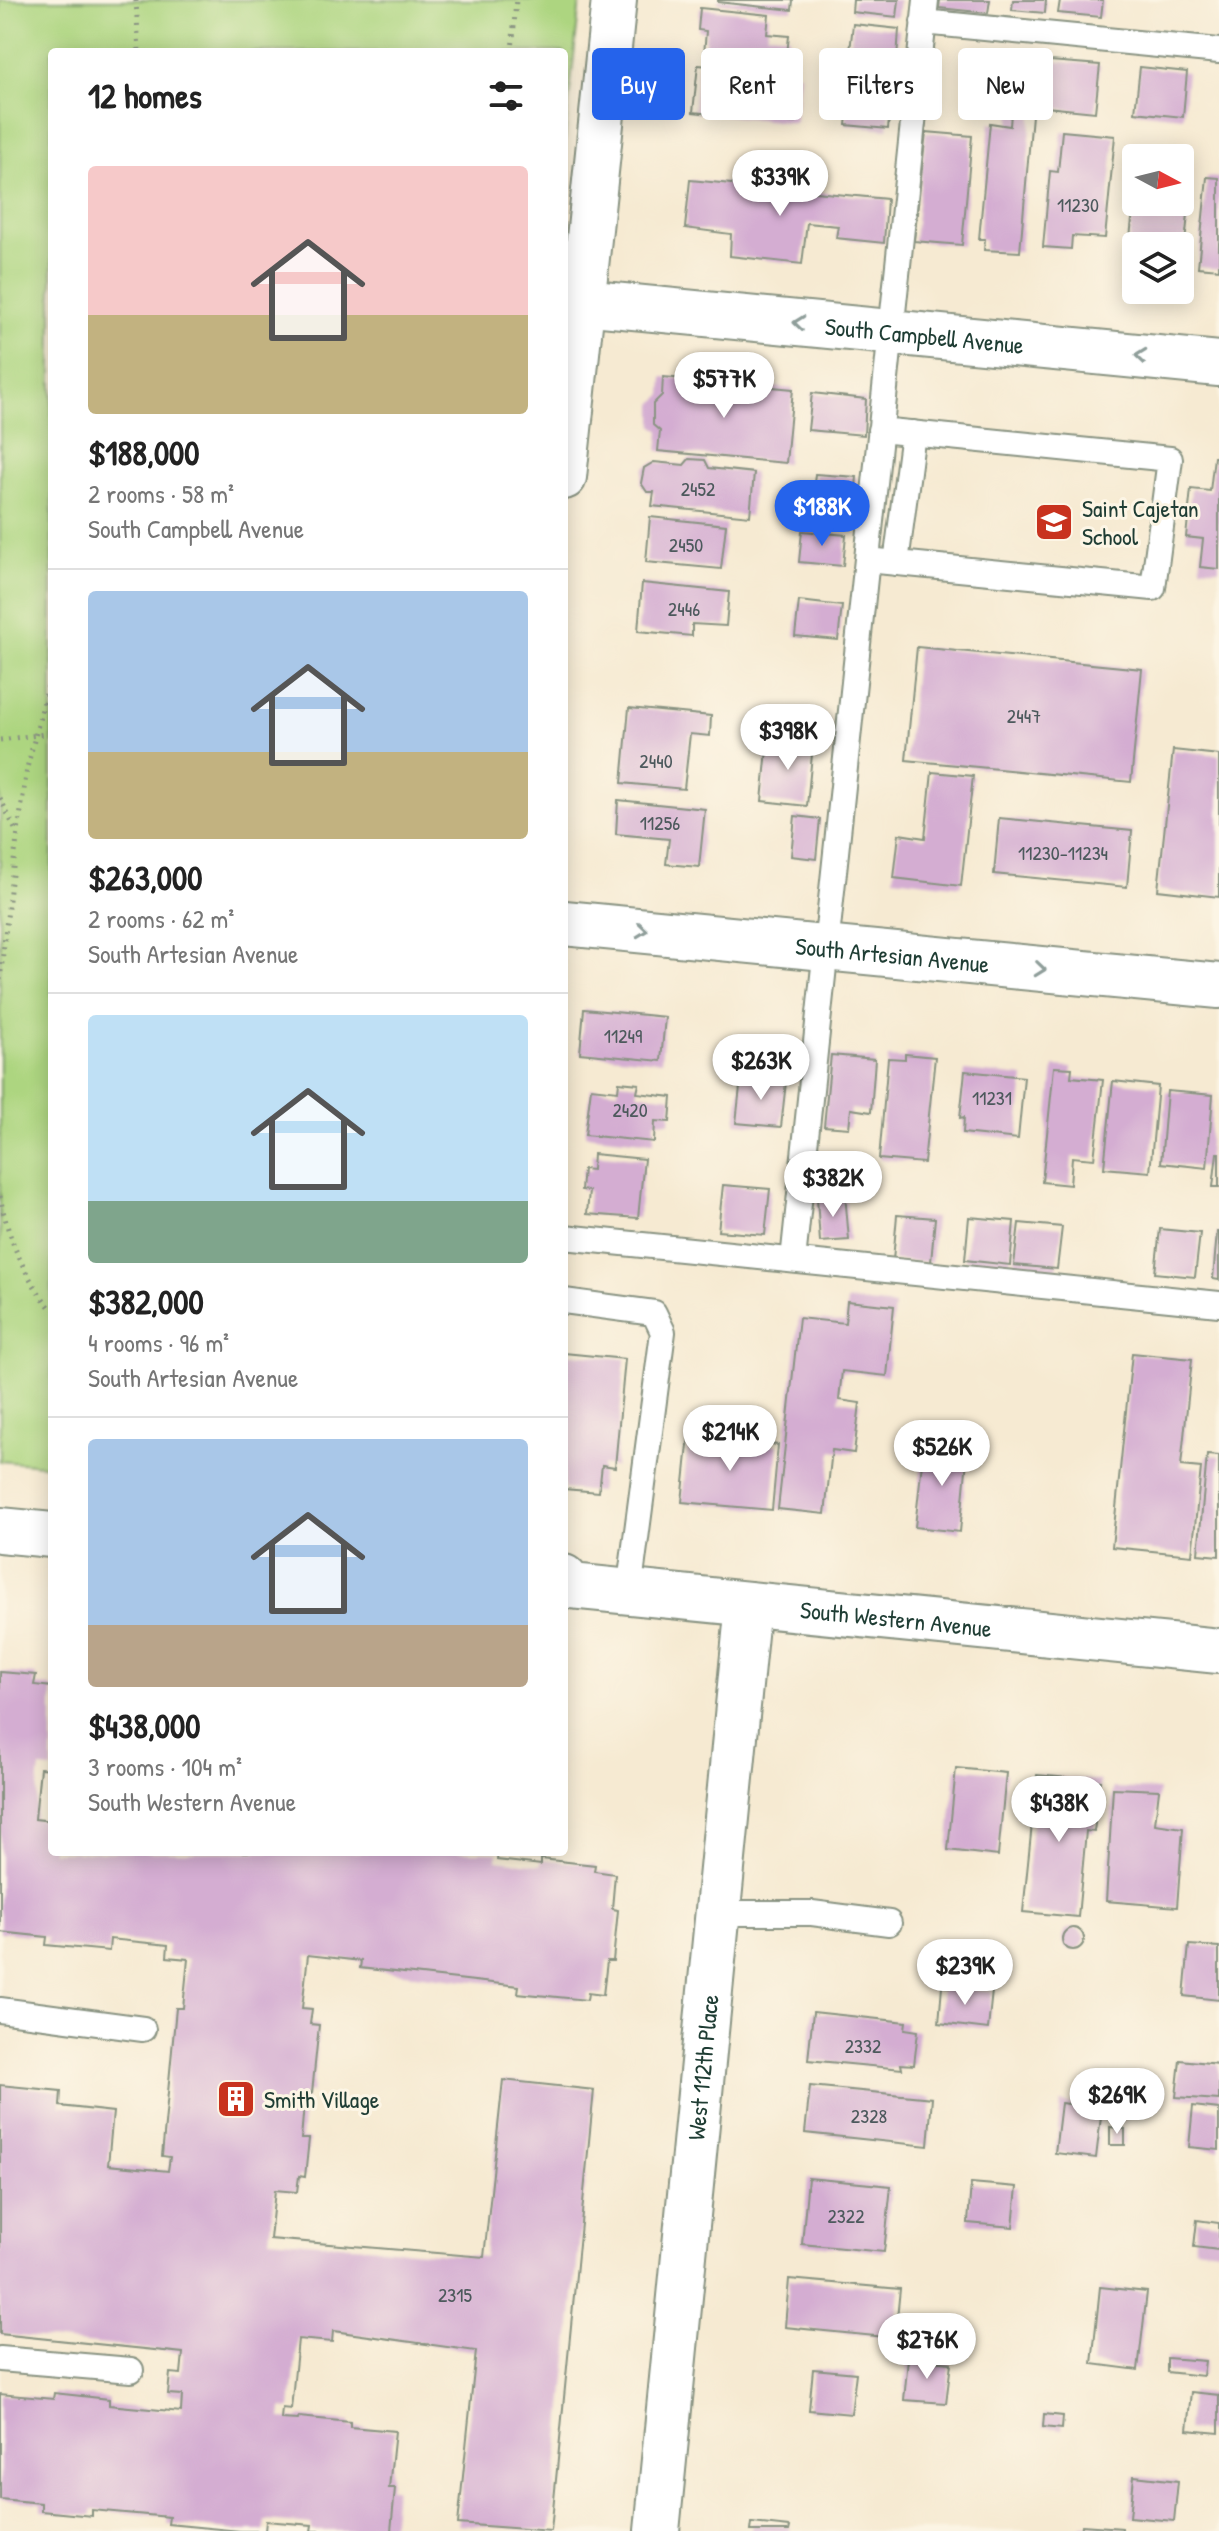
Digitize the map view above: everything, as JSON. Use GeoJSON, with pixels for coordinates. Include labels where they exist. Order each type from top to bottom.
{"type":"FeatureCollection","features":[{"type":"Feature","properties":{"kind":"street"},"geometry":{"type":"LineString","coordinates":[[568,438],[614,0]]}},
{"type":"Feature","properties":{"kind":"street","name":"South Campbell Avenue"},"geometry":{"type":"LineString","coordinates":[[582,302],[1219,364]]}},
{"type":"Feature","properties":{"kind":"street","name":"South Artesian Avenue"},"geometry":{"type":"LineString","coordinates":[[568,923],[1219,986]]}},
{"type":"Feature","properties":{"kind":"street"},"geometry":{"type":"LineString","coordinates":[[0,1530],[48,1535]]}},
{"type":"Feature","properties":{"kind":"street","name":"South Western Avenue"},"geometry":{"type":"LineString","coordinates":[[568,1585],[1219,1651]]}},
{"type":"Feature","properties":{"kind":"street","name":"West 112th Place"},"geometry":{"type":"LineString","coordinates":[[657,2531],[748,1604]]}},
{"type":"Feature","properties":{"kind":"lane"},"geometry":{"type":"LineString","coordinates":[[793,1260],[924,11],[1219,51]]}},
{"type":"Feature","properties":{"kind":"lane"},"geometry":{"type":"LineString","coordinates":[[867,560],[1153,588],[1170,459],[880,430]]}},
{"type":"Feature","properties":{"kind":"lane"},"geometry":{"type":"LineString","coordinates":[[896,563],[913,433]]}},
{"type":"Feature","properties":{"kind":"lane"},"geometry":{"type":"LineString","coordinates":[[568,1237],[1219,1304]]}},
{"type":"Feature","properties":{"kind":"lane"},"geometry":{"type":"LineString","coordinates":[[568,1302],[654,1313],[663,1332],[629,1592]]}},
{"type":"Feature","properties":{"kind":"lane"},"geometry":{"type":"LineString","coordinates":[[717,1913],[812,1913],[889,1923]]}},
{"type":"Feature","properties":{"kind":"lane"},"geometry":{"type":"LineString","coordinates":[[0,2010],[143,2029]]}},
{"type":"Feature","properties":{"kind":"lane"},"geometry":{"type":"LineString","coordinates":[[0,2359],[131,2370]]}},
{"type":"Feature","properties":{"kind":"path"},"geometry":{"type":"LineString","coordinates":[[512,48],[516,0]]}},
{"type":"Feature","properties":{"kind":"path"},"geometry":{"type":"LineString","coordinates":[[138,2],[139,48]]}},
{"type":"Feature","properties":{"kind":"path"},"geometry":{"type":"LineString","coordinates":[[0,980],[27,768],[48,686]]}},
{"type":"Feature","properties":{"kind":"path"},"geometry":{"type":"LineString","coordinates":[[0,740],[48,734]]}},
{"type":"Feature","properties":{"kind":"path"},"geometry":{"type":"LineString","coordinates":[[0,798],[18,834]]}},
{"type":"Feature","properties":{"kind":"path"},"geometry":{"type":"LineString","coordinates":[[0,1196],[6,1230],[36,1291],[48,1305]]}},
{"type":"Feature","properties":{"kind":"green space"},"geometry":{"type":"Polygon","coordinates":[[[0,0],[580,0],[568,112],[568,48],[48,48],[48,1466],[0,1461],[0,0]]]}},
{"type":"Feature","properties":{"kind":"building"},"geometry":{"type":"Polygon","coordinates":[[[718,0],[793,0],[792,10],[718,0]]]}},
{"type":"Feature","properties":{"kind":"building"},"geometry":{"type":"Polygon","coordinates":[[[853,0],[899,0],[897,17],[852,12],[853,0]]]}},
{"type":"Feature","properties":{"kind":"building"},"geometry":{"type":"Polygon","coordinates":[[[940,0],[990,0],[988,13],[939,8],[940,0]]]}},
{"type":"Feature","properties":{"kind":"building"},"geometry":{"type":"Polygon","coordinates":[[[1013,0],[1046,0],[1045,13],[1012,10],[1013,0]]]}},
{"type":"Feature","properties":{"kind":"building"},"geometry":{"type":"Polygon","coordinates":[[[1060,0],[1103,0],[1101,17],[1058,13],[1060,0]]]}},
{"type":"Feature","properties":{"kind":"building"},"geometry":{"type":"Polygon","coordinates":[[[700,8],[769,15],[767,34],[789,36],[788,48],[705,48],[706,31],[698,30],[700,8]]]}},
{"type":"Feature","properties":{"kind":"building"},"geometry":{"type":"Polygon","coordinates":[[[853,24],[899,29],[898,48],[850,48],[853,24]]]}},
{"type":"Feature","properties":{"kind":"building"},"geometry":{"type":"Polygon","coordinates":[[[1053,61],[1100,65],[1095,112],[1053,108],[1053,61]]]}},
{"type":"Feature","properties":{"kind":"building"},"geometry":{"type":"Polygon","coordinates":[[[698,65],[701,65],[701,113],[693,112],[698,65]]]}},
{"type":"Feature","properties":{"kind":"building"},"geometry":{"type":"Polygon","coordinates":[[[1140,67],[1187,72],[1183,117],[1135,112],[1140,67]]]}},
{"type":"Feature","properties":{"kind":"building"},"geometry":{"type":"Polygon","coordinates":[[[767,120],[795,120],[795,123],[767,120]]]}},
{"type":"Feature","properties":{"kind":"building"},"geometry":{"type":"Polygon","coordinates":[[[847,120],[889,120],[888,129],[846,125],[847,120]]]}},
{"type":"Feature","properties":{"kind":"building"},"geometry":{"type":"Polygon","coordinates":[[[1010,120],[1032,120],[1020,252],[984,250],[985,239],[979,239],[990,123],[1010,126],[1010,120]]]}},
{"type":"Feature","properties":{"kind":"building"},"geometry":{"type":"Polygon","coordinates":[[[1062,131],[1115,136],[1105,238],[1072,236],[1071,249],[1043,247],[1050,171],[1058,172],[1062,131]]]}},
{"type":"Feature","properties":{"kind":"building"},"geometry":{"type":"Polygon","coordinates":[[[926,132],[972,136],[962,245],[914,241],[926,132]]]}},
{"type":"Feature","properties":{"kind":"building"},"geometry":{"type":"Polygon","coordinates":[[[1207,177],[1219,178],[1219,269],[1198,267],[1207,177]]]}},
{"type":"Feature","properties":{"kind":"building"},"geometry":{"type":"Polygon","coordinates":[[[690,180],[887,199],[884,243],[836,238],[838,226],[807,223],[802,264],[730,256],[731,234],[685,228],[690,180]]]}},
{"type":"Feature","properties":{"kind":"building"},"geometry":{"type":"Polygon","coordinates":[[[1132,216],[1188,216],[1186,232],[1131,232],[1132,216]]]}},
{"type":"Feature","properties":{"kind":"building"},"geometry":{"type":"Polygon","coordinates":[[[663,377],[793,389],[786,463],[658,451],[660,431],[653,425],[653,404],[662,395],[663,377]]]}},
{"type":"Feature","properties":{"kind":"building"},"geometry":{"type":"Polygon","coordinates":[[[812,393],[866,399],[864,435],[808,430],[812,393]]]}},
{"type":"Feature","properties":{"kind":"building"},"geometry":{"type":"Polygon","coordinates":[[[1214,457],[1219,457],[1219,569],[1200,567],[1203,539],[1186,537],[1191,489],[1210,491],[1214,457]]]}},
{"type":"Feature","properties":{"kind":"building"},"geometry":{"type":"Polygon","coordinates":[[[689,459],[705,460],[709,468],[754,473],[750,516],[652,506],[654,492],[647,492],[641,483],[644,468],[654,462],[684,465],[689,459]]]}},
{"type":"Feature","properties":{"kind":"building"},"geometry":{"type":"Polygon","coordinates":[[[815,474],[857,477],[853,515],[811,511],[815,474]]]}},
{"type":"Feature","properties":{"kind":"building"},"geometry":{"type":"Polygon","coordinates":[[[650,517],[726,525],[721,569],[646,562],[650,517]]]}},
{"type":"Feature","properties":{"kind":"building"},"geometry":{"type":"Polygon","coordinates":[[[802,531],[846,535],[843,566],[799,562],[802,531]]]}},
{"type":"Feature","properties":{"kind":"building"},"geometry":{"type":"Polygon","coordinates":[[[642,583],[729,592],[726,626],[692,624],[692,636],[638,631],[642,583]]]}},
{"type":"Feature","properties":{"kind":"building"},"geometry":{"type":"Polygon","coordinates":[[[799,601],[842,606],[838,640],[795,636],[799,601]]]}},
{"type":"Feature","properties":{"kind":"building"},"geometry":{"type":"Polygon","coordinates":[[[917,647],[1142,669],[1131,782],[906,760],[917,647]]]}},
{"type":"Feature","properties":{"kind":"building"},"geometry":{"type":"Polygon","coordinates":[[[629,708],[711,716],[710,736],[690,734],[684,789],[622,783],[629,708]]]}},
{"type":"Feature","properties":{"kind":"building"},"geometry":{"type":"Polygon","coordinates":[[[768,739],[813,744],[807,806],[762,801],[768,739]]]}},
{"type":"Feature","properties":{"kind":"building"},"geometry":{"type":"Polygon","coordinates":[[[1173,750],[1219,755],[1219,897],[1158,890],[1173,750]]]}},
{"type":"Feature","properties":{"kind":"building"},"geometry":{"type":"Polygon","coordinates":[[[932,772],[973,776],[961,886],[894,878],[899,834],[925,838],[932,772]]]}},
{"type":"Feature","properties":{"kind":"building"},"geometry":{"type":"Polygon","coordinates":[[[618,800],[705,809],[699,867],[666,864],[669,839],[616,834],[618,800]]]}},
{"type":"Feature","properties":{"kind":"building"},"geometry":{"type":"Polygon","coordinates":[[[795,816],[820,819],[816,859],[791,856],[795,816]]]}},
{"type":"Feature","properties":{"kind":"building"},"geometry":{"type":"Polygon","coordinates":[[[999,818],[1132,831],[1127,887],[994,874],[999,818]]]}},
{"type":"Feature","properties":{"kind":"building"},"geometry":{"type":"Polygon","coordinates":[[[584,1009],[665,1017],[661,1061],[580,1053],[584,1009]]]}},
{"type":"Feature","properties":{"kind":"building"},"geometry":{"type":"Polygon","coordinates":[[[905,1054],[935,1057],[924,1163],[879,1159],[888,1058],[905,1059],[905,1054]]]}},
{"type":"Feature","properties":{"kind":"building"},"geometry":{"type":"Polygon","coordinates":[[[831,1055],[875,1059],[871,1112],[851,1109],[849,1128],[824,1126],[831,1055]]]}},
{"type":"Feature","properties":{"kind":"building"},"geometry":{"type":"Polygon","coordinates":[[[1054,1067],[1072,1068],[1071,1077],[1103,1080],[1094,1159],[1072,1157],[1070,1185],[1042,1182],[1054,1067]]]}},
{"type":"Feature","properties":{"kind":"building"},"geometry":{"type":"Polygon","coordinates":[[[965,1071],[1024,1077],[1018,1139],[963,1133],[964,1117],[960,1118],[965,1071]]]}},
{"type":"Feature","properties":{"kind":"building"},"geometry":{"type":"Polygon","coordinates":[[[741,1078],[786,1082],[781,1127],[736,1123],[741,1078]]]}},
{"type":"Feature","properties":{"kind":"building"},"geometry":{"type":"Polygon","coordinates":[[[1113,1081],[1158,1086],[1150,1172],[1104,1168],[1113,1081]]]}},
{"type":"Feature","properties":{"kind":"building"},"geometry":{"type":"Polygon","coordinates":[[[619,1082],[639,1084],[637,1093],[672,1097],[670,1122],[655,1121],[654,1142],[585,1135],[591,1088],[618,1091],[619,1082]]]}},
{"type":"Feature","properties":{"kind":"building"},"geometry":{"type":"Polygon","coordinates":[[[1167,1091],[1213,1095],[1207,1168],[1161,1163],[1167,1091]]]}},
{"type":"Feature","properties":{"kind":"building"},"geometry":{"type":"Polygon","coordinates":[[[1217,1153],[1219,1187],[1213,1187],[1217,1153]]]}},
{"type":"Feature","properties":{"kind":"building"},"geometry":{"type":"Polygon","coordinates":[[[593,1154],[644,1159],[638,1218],[587,1214],[589,1191],[581,1190],[583,1169],[592,1170],[593,1154]]]}},
{"type":"Feature","properties":{"kind":"building"},"geometry":{"type":"Polygon","coordinates":[[[723,1185],[770,1189],[765,1235],[718,1231],[723,1185]]]}},
{"type":"Feature","properties":{"kind":"building"},"geometry":{"type":"Polygon","coordinates":[[[845,1194],[849,1240],[820,1242],[817,1198],[845,1194]]]}},
{"type":"Feature","properties":{"kind":"building"},"geometry":{"type":"Polygon","coordinates":[[[897,1215],[935,1218],[931,1262],[893,1260],[897,1215]]]}},
{"type":"Feature","properties":{"kind":"building"},"geometry":{"type":"Polygon","coordinates":[[[969,1217],[1014,1221],[1010,1265],[965,1260],[969,1217]]]}},
{"type":"Feature","properties":{"kind":"building"},"geometry":{"type":"Polygon","coordinates":[[[1019,1223],[1062,1227],[1057,1269],[1014,1265],[1019,1223]]]}},
{"type":"Feature","properties":{"kind":"building"},"geometry":{"type":"Polygon","coordinates":[[[1160,1229],[1200,1233],[1195,1277],[1155,1273],[1160,1229]]]}},
{"type":"Feature","properties":{"kind":"building"},"geometry":{"type":"Polygon","coordinates":[[[1219,1232],[1219,1280],[1213,1279],[1219,1232]]]}},
{"type":"Feature","properties":{"kind":"building"},"geometry":{"type":"Polygon","coordinates":[[[847,1301],[894,1306],[887,1376],[842,1371],[839,1400],[860,1403],[854,1453],[832,1450],[825,1514],[778,1509],[799,1318],[845,1323],[847,1301]]]}},
{"type":"Feature","properties":{"kind":"building"},"geometry":{"type":"Polygon","coordinates":[[[568,1353],[625,1359],[615,1467],[602,1465],[599,1492],[568,1489],[568,1353]]]}},
{"type":"Feature","properties":{"kind":"building"},"geometry":{"type":"Polygon","coordinates":[[[1132,1353],[1192,1359],[1181,1466],[1201,1468],[1192,1555],[1112,1547],[1132,1353]]]}},
{"type":"Feature","properties":{"kind":"building"},"geometry":{"type":"Polygon","coordinates":[[[689,1435],[778,1445],[772,1510],[682,1502],[689,1435]]]}},
{"type":"Feature","properties":{"kind":"building"},"geometry":{"type":"Polygon","coordinates":[[[924,1444],[968,1449],[960,1532],[915,1527],[924,1444]]]}},
{"type":"Feature","properties":{"kind":"building"},"geometry":{"type":"Polygon","coordinates":[[[1207,1455],[1219,1456],[1219,1556],[1198,1554],[1207,1455]]]}},
{"type":"Feature","properties":{"kind":"building","name":"Smith Village"},"geometry":{"type":"Polygon","coordinates":[[[0,1672],[36,1675],[34,1685],[48,1687],[48,1769],[40,1768],[35,1819],[48,1821],[48,1856],[498,1856],[497,1860],[541,1865],[541,1859],[595,1865],[594,1871],[615,1874],[612,1909],[618,1910],[613,1961],[607,1961],[603,1995],[588,1993],[587,2000],[518,1993],[519,1986],[360,1968],[361,1961],[308,1955],[302,2008],[312,2009],[310,2024],[319,2025],[312,2093],[305,2092],[301,2139],[309,2139],[305,2177],[299,2176],[297,2192],[275,2190],[270,2239],[484,2257],[503,2080],[594,2090],[551,2531],[458,2524],[476,2351],[333,2331],[332,2342],[298,2339],[291,2409],[282,2408],[281,2419],[298,2420],[299,2417],[350,2422],[350,2427],[395,2431],[389,2488],[395,2488],[391,2531],[311,2531],[312,2525],[266,2521],[265,2531],[240,2531],[168,2524],[169,2517],[92,2510],[92,2516],[41,2511],[41,2503],[0,2499],[0,2394],[53,2399],[54,2393],[109,2399],[109,2405],[181,2412],[182,2395],[168,2394],[170,2373],[181,2374],[183,2353],[0,2334],[0,2085],[61,2091],[60,2106],[113,2112],[108,2165],[168,2171],[170,2157],[162,2156],[176,2008],[183,2008],[188,1959],[167,1957],[168,1945],[110,1939],[109,1951],[46,1945],[47,1937],[0,1932],[0,1672]]]}},
{"type":"Feature","properties":{"kind":"building"},"geometry":{"type":"Polygon","coordinates":[[[956,1768],[1006,1773],[998,1856],[948,1850],[956,1768]]]}},
{"type":"Feature","properties":{"kind":"building"},"geometry":{"type":"Polygon","coordinates":[[[1037,1775],[1100,1781],[1094,1832],[1086,1831],[1078,1917],[1023,1912],[1037,1775]]]}},
{"type":"Feature","properties":{"kind":"building"},"geometry":{"type":"Polygon","coordinates":[[[1113,1788],[1159,1790],[1155,1824],[1183,1828],[1177,1907],[1106,1901],[1113,1788]]]}},
{"type":"Feature","properties":{"kind":"building"},"geometry":{"type":"Polygon","coordinates":[[[1073,1928],[1081,1931],[1084,1939],[1081,1947],[1073,1950],[1065,1947],[1062,1939],[1065,1931],[1073,1928]]]}},
{"type":"Feature","properties":{"kind":"building"},"geometry":{"type":"Polygon","coordinates":[[[1189,1945],[1219,1947],[1219,2000],[1184,1996],[1189,1945]]]}},
{"type":"Feature","properties":{"kind":"building"},"geometry":{"type":"Polygon","coordinates":[[[942,1986],[992,1991],[988,2029],[939,2023],[942,1986]]]}},
{"type":"Feature","properties":{"kind":"building"},"geometry":{"type":"Polygon","coordinates":[[[813,2012],[906,2022],[905,2029],[918,2031],[914,2065],[901,2064],[902,2069],[808,2060],[813,2012]]]}},
{"type":"Feature","properties":{"kind":"building"},"geometry":{"type":"Polygon","coordinates":[[[1180,2060],[1219,2064],[1219,2100],[1176,2097],[1180,2060]]]}},
{"type":"Feature","properties":{"kind":"building"},"geometry":{"type":"Polygon","coordinates":[[[810,2086],[932,2098],[928,2146],[805,2133],[810,2086]]]}},
{"type":"Feature","properties":{"kind":"building"},"geometry":{"type":"Polygon","coordinates":[[[1061,2103],[1102,2108],[1096,2158],[1055,2153],[1061,2103]]]}},
{"type":"Feature","properties":{"kind":"building"},"geometry":{"type":"Polygon","coordinates":[[[1193,2106],[1219,2109],[1219,2150],[1189,2147],[1193,2106]]]}},
{"type":"Feature","properties":{"kind":"building"},"geometry":{"type":"Polygon","coordinates":[[[1110,2127],[1125,2129],[1125,2145],[1110,2145],[1110,2127]]]}},
{"type":"Feature","properties":{"kind":"building"},"geometry":{"type":"Polygon","coordinates":[[[808,2178],[891,2186],[884,2252],[802,2244],[808,2178]]]}},
{"type":"Feature","properties":{"kind":"building"},"geometry":{"type":"Polygon","coordinates":[[[971,2183],[1017,2187],[1013,2227],[968,2223],[971,2183]]]}},
{"type":"Feature","properties":{"kind":"building"},"geometry":{"type":"Polygon","coordinates":[[[1197,2220],[1219,2223],[1219,2250],[1194,2247],[1197,2220]]]}},
{"type":"Feature","properties":{"kind":"building"},"geometry":{"type":"Polygon","coordinates":[[[789,2279],[900,2289],[895,2338],[785,2327],[789,2279]]]}},
{"type":"Feature","properties":{"kind":"building"},"geometry":{"type":"Polygon","coordinates":[[[1100,2287],[1147,2292],[1138,2370],[1092,2364],[1100,2287]]]}},
{"type":"Feature","properties":{"kind":"building"},"geometry":{"type":"Polygon","coordinates":[[[1167,2358],[1205,2361],[1203,2376],[1167,2372],[1167,2358]]]}},
{"type":"Feature","properties":{"kind":"building"},"geometry":{"type":"Polygon","coordinates":[[[908,2359],[951,2363],[946,2403],[904,2400],[908,2359]]]}},
{"type":"Feature","properties":{"kind":"building"},"geometry":{"type":"Polygon","coordinates":[[[813,2369],[856,2373],[851,2414],[809,2410],[813,2369]]]}},
{"type":"Feature","properties":{"kind":"building"},"geometry":{"type":"Polygon","coordinates":[[[1191,2392],[1219,2395],[1219,2433],[1187,2430],[1191,2392]]]}},
{"type":"Feature","properties":{"kind":"building"},"geometry":{"type":"Polygon","coordinates":[[[1044,2414],[1063,2416],[1062,2429],[1043,2427],[1044,2414]]]}},
{"type":"Feature","properties":{"kind":"building"},"geometry":{"type":"Polygon","coordinates":[[[1134,2476],[1178,2481],[1174,2521],[1130,2517],[1134,2476]]]}},
{"type":"Feature","properties":{"kind":"building"},"geometry":{"type":"Polygon","coordinates":[[[752,2523],[790,2527],[789,2531],[751,2531],[752,2523]]]}},
{"type":"Feature","properties":{"kind":"building"},"geometry":{"type":"Polygon","coordinates":[[[1082,2525],[1122,2528],[1122,2531],[1081,2531],[1082,2525]]]}},
{"type":"Feature","properties":{"kind":"place","name":"Saint Cajetan School"},"geometry":{"type":"Point","coordinates":[1054,522]}},
{"type":"Feature","properties":{"kind":"place","name":"Smith Village"},"geometry":{"type":"Point","coordinates":[236,2099]}}]}
